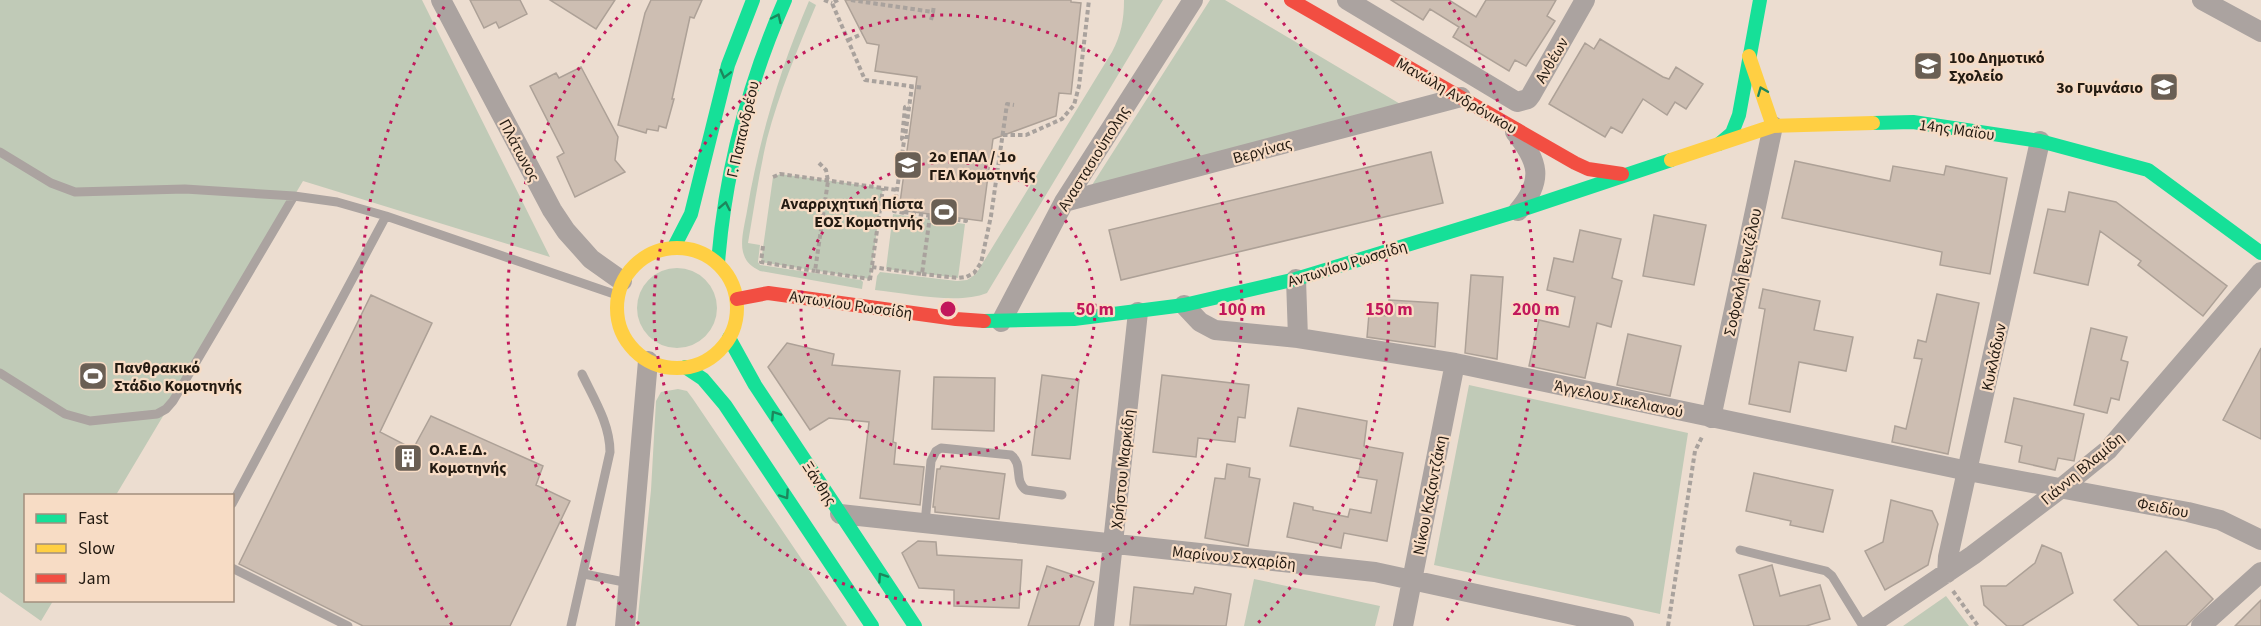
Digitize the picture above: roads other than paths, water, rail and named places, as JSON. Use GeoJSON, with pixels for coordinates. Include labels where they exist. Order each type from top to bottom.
{"type":"FeatureCollection","features":[{"type":"Feature","properties":{"kind":"street","name":"Πλάτωνος"},"geometry":{"type":"LineString","coordinates":[[441,0],[552,210],[566,231],[620,288]]}},
{"type":"Feature","properties":{"kind":"street","name":"Γ. Παπανδρέου"},"geometry":{"type":"LineString","coordinates":[[674,247],[691,214],[728,65],[753,0]]}},
{"type":"Feature","properties":{"kind":"street","name":"Γ. Παπανδρέου"},"geometry":{"type":"LineString","coordinates":[[718,263],[720,231],[742,120],[769,36],[785,0]]}},
{"type":"Feature","properties":{"kind":"street","name":"Αναστασιούπολης"},"geometry":{"type":"LineString","coordinates":[[1001,322],[1064,202],[1193,0]]}},
{"type":"Feature","properties":{"kind":"street","name":"Μανώλη Ανδρόνικου"},"geometry":{"type":"LineString","coordinates":[[1291,0],[1588,169],[1629,174]]}},
{"type":"Feature","properties":{"kind":"street","name":"Ανθέων"},"geometry":{"type":"LineString","coordinates":[[1424,48],[1506,97],[1517,102],[1528,99],[1586,0]]}},
{"type":"Feature","properties":{"kind":"street"},"geometry":{"type":"LineString","coordinates":[[1719,144],[1731,133],[1739,115],[1761,0]]}},
{"type":"Feature","properties":{"kind":"street"},"geometry":{"type":"LineString","coordinates":[[2202,0],[2261,32]]}},
{"type":"Feature","properties":{"kind":"street"},"geometry":{"type":"LineString","coordinates":[[1351,4],[1424,48],[1412,69]]}},
{"type":"Feature","properties":{"kind":"street"},"geometry":{"type":"LineString","coordinates":[[1749,56],[1773,126]]}},
{"type":"Feature","properties":{"kind":"street","name":"Βεργίνας"},"geometry":{"type":"LineString","coordinates":[[1064,202],[1461,98]]}},
{"type":"Feature","properties":{"kind":"street","name":"14ης Μαΐου"},"geometry":{"type":"LineString","coordinates":[[1629,174],[1773,126],[1912,123],[2040,141],[2148,170],[2261,253]]}},
{"type":"Feature","properties":{"kind":"street"},"geometry":{"type":"LineString","coordinates":[[1509,126],[1526,146],[1535,171],[1535,184],[1530,196],[1518,211]]}},
{"type":"Feature","properties":{"kind":"street","name":"Σοφοκλή Βενιζέλου"},"geometry":{"type":"LineString","coordinates":[[1711,418],[1773,126]]}},
{"type":"Feature","properties":{"kind":"street","name":"Κυκλάδων"},"geometry":{"type":"LineString","coordinates":[[1947,573],[1948,557],[2040,141]]}},
{"type":"Feature","properties":{"kind":"street","name":"Αντωνίου Ρωσσίδη"},"geometry":{"type":"LineString","coordinates":[[737,299],[768,293],[956,319],[1001,322],[1074,319],[1138,312],[1184,305],[1296,279],[1518,211],[1629,174]]}},
{"type":"Feature","properties":{"kind":"street"},"geometry":{"type":"LineString","coordinates":[[674,247],[698,251],[718,263],[730,280],[737,299],[736,319],[729,338],[716,354],[707,360],[686,367],[668,368],[648,361],[633,349],[622,333],[616,315],[620,288],[628,272],[644,257],[674,247]]}},
{"type":"Feature","properties":{"kind":"street","name":"Γιάννη Βλαμίδη"},"geometry":{"type":"LineString","coordinates":[[1868,626],[1947,573],[2061,489],[2118,440],[2261,272]]}},
{"type":"Feature","properties":{"kind":"street"},"geometry":{"type":"LineString","coordinates":[[1296,279],[1298,338]]}},
{"type":"Feature","properties":{"kind":"street","name":"Άγγελου Σικελιανού"},"geometry":{"type":"LineString","coordinates":[[1184,305],[1200,322],[1215,330],[1298,338],[1455,363],[2061,489]]}},
{"type":"Feature","properties":{"kind":"street","name":"Χρήστου Μαρκίδη"},"geometry":{"type":"LineString","coordinates":[[1104,626],[1115,544],[1138,312]]}},
{"type":"Feature","properties":{"kind":"street","name":"Ξάνθης"},"geometry":{"type":"LineString","coordinates":[[729,338],[755,385],[915,626]]}},
{"type":"Feature","properties":{"kind":"street"},"geometry":{"type":"LineString","coordinates":[[626,626],[648,361]]}},
{"type":"Feature","properties":{"kind":"street","name":"Νίκου Καζαντζάκη"},"geometry":{"type":"LineString","coordinates":[[1403,626],[1455,363]]}},
{"type":"Feature","properties":{"kind":"street"},"geometry":{"type":"LineString","coordinates":[[686,367],[703,379],[725,405],[872,626]]}},
{"type":"Feature","properties":{"kind":"street","name":"Φειδίου"},"geometry":{"type":"LineString","coordinates":[[2061,489],[2209,517],[2232,525],[2261,540]]}},
{"type":"Feature","properties":{"kind":"street","name":"Μαρίνου Σαχαρίδη"},"geometry":{"type":"LineString","coordinates":[[840,514],[1375,572],[1624,626]]}},
{"type":"Feature","properties":{"kind":"street"},"geometry":{"type":"LineString","coordinates":[[2201,626],[2261,572]]}},
{"type":"Feature","properties":{"kind":"lane"},"geometry":{"type":"LineString","coordinates":[[0,152],[51,183],[75,192],[186,189],[294,196],[337,202],[620,288]]}},
{"type":"Feature","properties":{"kind":"lane"},"geometry":{"type":"LineString","coordinates":[[0,373],[58,410],[81,420],[106,421],[162,412],[173,401],[294,196]]}},
{"type":"Feature","properties":{"kind":"lane"},"geometry":{"type":"LineString","coordinates":[[234,500],[386,216]]}},
{"type":"Feature","properties":{"kind":"lane"},"geometry":{"type":"LineString","coordinates":[[571,626],[608,463],[610,440],[601,413],[582,374]]}},
{"type":"Feature","properties":{"kind":"lane"},"geometry":{"type":"LineString","coordinates":[[925,523],[932,456],[941,448],[1011,455],[1018,463],[1018,482],[1026,490],[1062,495]]}},
{"type":"Feature","properties":{"kind":"lane"},"geometry":{"type":"LineString","coordinates":[[1740,550],[1826,570],[1863,626]]}},
{"type":"Feature","properties":{"kind":"lane"},"geometry":{"type":"LineString","coordinates":[[234,569],[348,626]]}},
{"type":"Feature","properties":{"kind":"lane"},"geometry":{"type":"LineString","coordinates":[[584,574],[629,584]]}},
{"type":"Feature","properties":{"kind":"place","name":"10ο Δημοτικό Σχολείο"},"geometry":{"type":"Point","coordinates":[1928,66]}},
{"type":"Feature","properties":{"kind":"place","name":"3ο Γυμνάσιο"},"geometry":{"type":"Point","coordinates":[2164,87]}},
{"type":"Feature","properties":{"kind":"place","name":"2ο ΕΠΑΛ / 1ο ΓΕΛ Κομοτηνής"},"geometry":{"type":"Point","coordinates":[908,165]}},
{"type":"Feature","properties":{"kind":"place","name":"Αναρριχητική Πίστα ΕΟΣ Κομοτηνής"},"geometry":{"type":"Point","coordinates":[944,212]}},
{"type":"Feature","properties":{"kind":"place","name":"Πανθρακικό Στάδιο Κομοτηνής"},"geometry":{"type":"Point","coordinates":[93,376]}},
{"type":"Feature","properties":{"kind":"place","name":"Ο.Α.Ε.Δ. Κομοτηνής"},"geometry":{"type":"Point","coordinates":[408,458]}}]}
